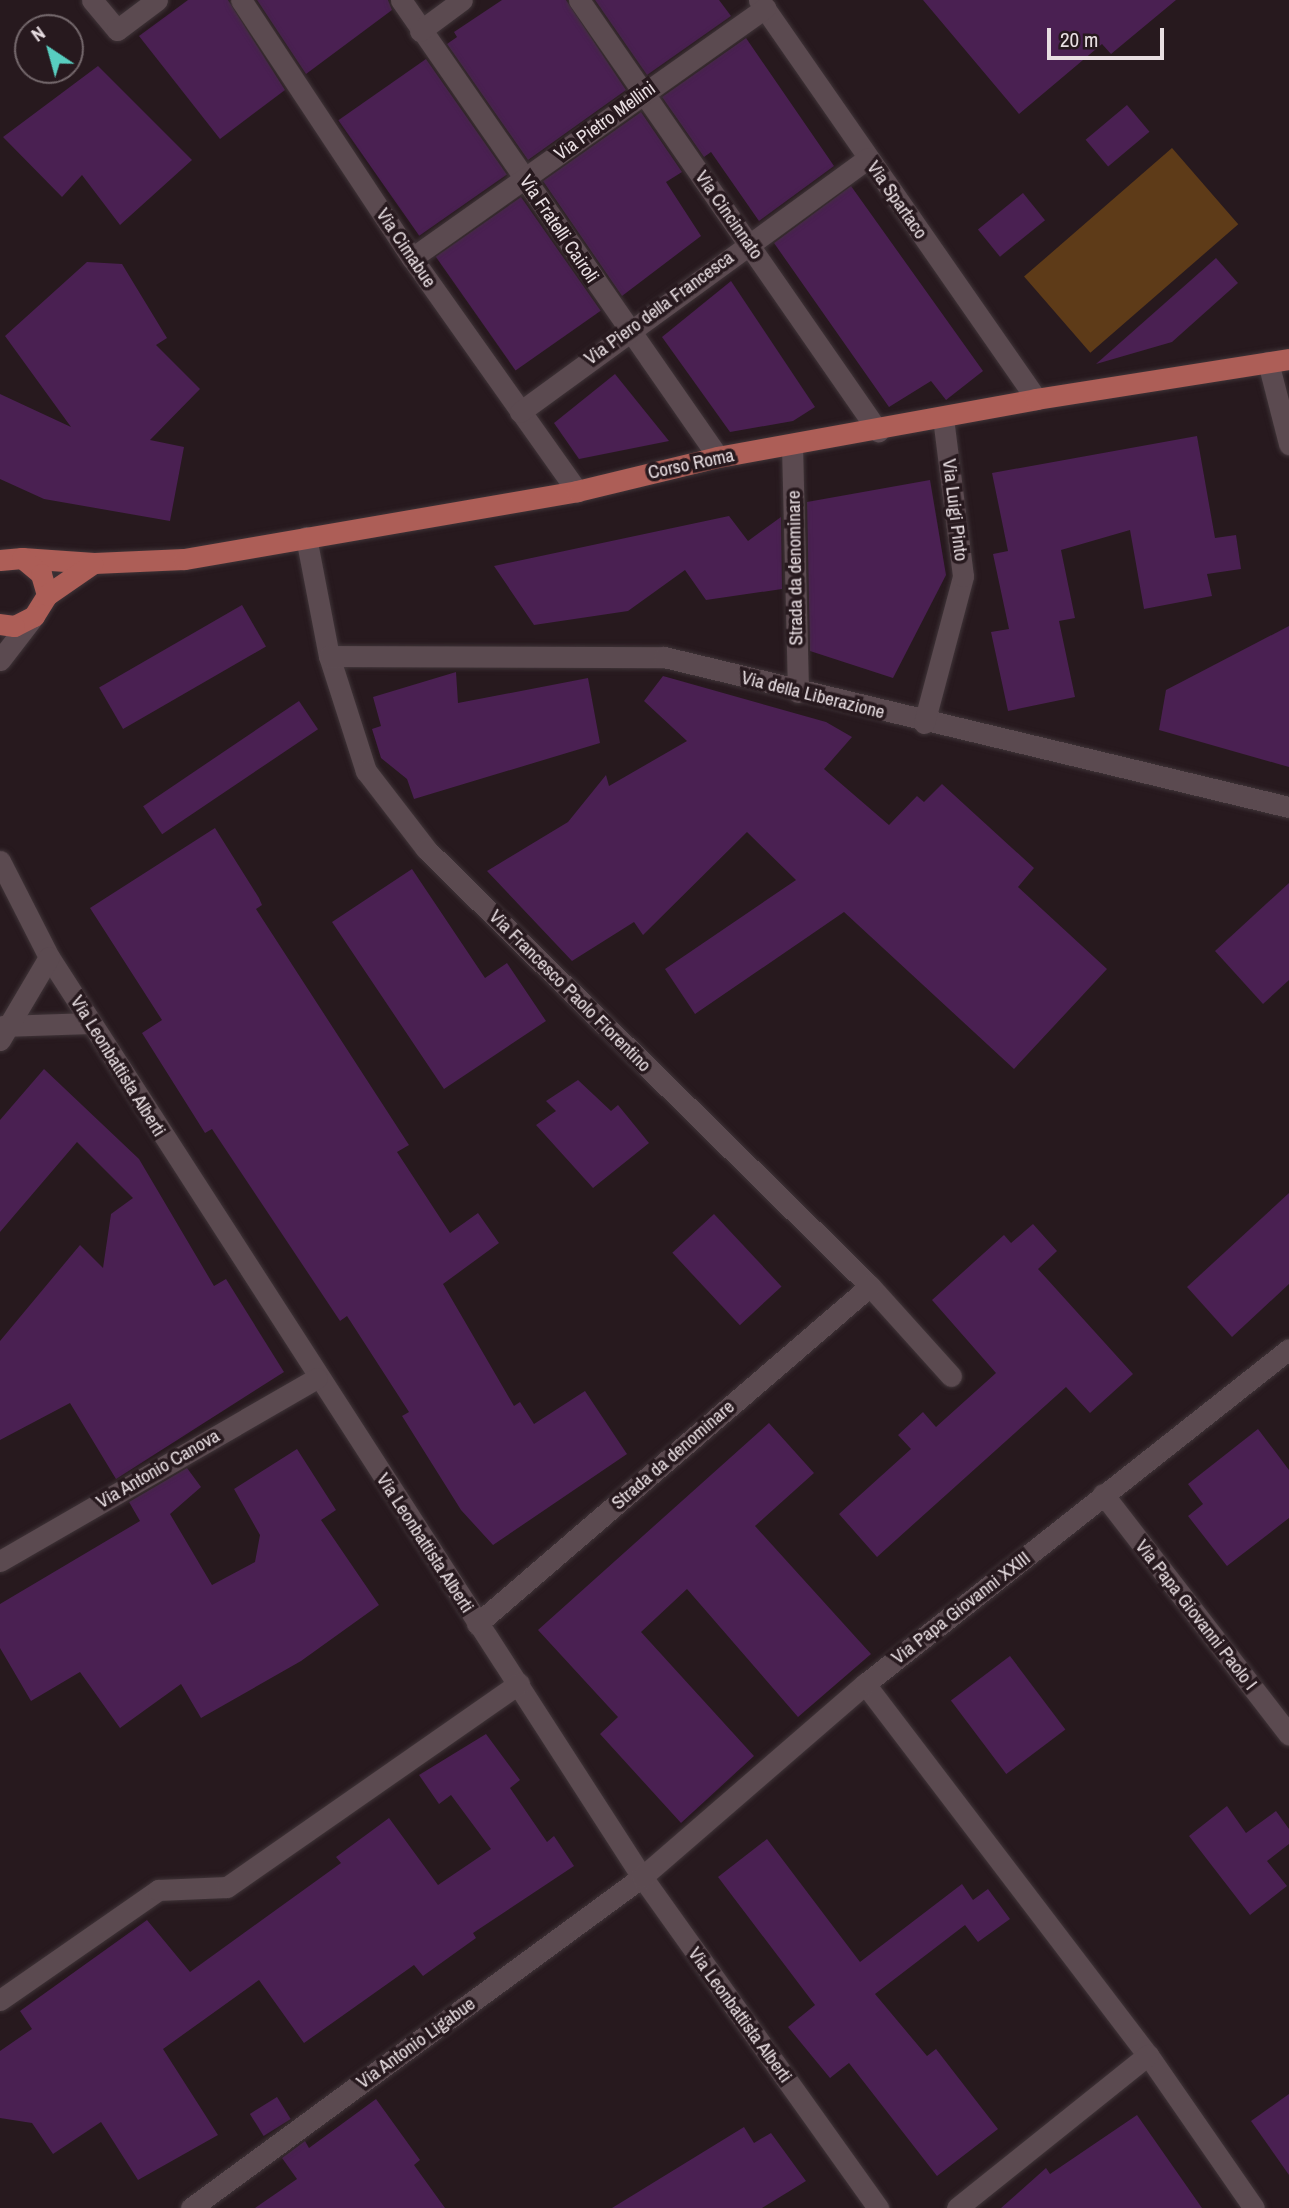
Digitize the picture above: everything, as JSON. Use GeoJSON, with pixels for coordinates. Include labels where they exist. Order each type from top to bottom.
{"type":"FeatureCollection","features":[{"type":"Feature","properties":{"kind":"main road","name":"Corso Roma"},"geometry":{"type":"LineString","coordinates":[[0,560],[22,558],[94,564],[184,559],[578,491],[718,457],[878,431],[1036,399],[1279,361]]}},
{"type":"Feature","properties":{"kind":"main road"},"geometry":{"type":"LineString","coordinates":[[22,558],[41,574],[47,595]]}},
{"type":"Feature","properties":{"kind":"main road"},"geometry":{"type":"LineString","coordinates":[[0,629],[14,626],[34,616],[47,595],[94,564]]}},
{"type":"Feature","properties":{"kind":"street"},"geometry":{"type":"LineString","coordinates":[[92,0],[117,30],[157,0]]}},
{"type":"Feature","properties":{"kind":"street","name":"Via Cimabue"},"geometry":{"type":"LineString","coordinates":[[241,0],[412,258],[578,491]]}},
{"type":"Feature","properties":{"kind":"street","name":"Via Fratelli Cairoli"},"geometry":{"type":"LineString","coordinates":[[401,0],[627,330],[718,457]]}},
{"type":"Feature","properties":{"kind":"street"},"geometry":{"type":"LineString","coordinates":[[420,31],[462,0]]}},
{"type":"Feature","properties":{"kind":"street","name":"Via Cincinnato"},"geometry":{"type":"LineString","coordinates":[[579,0],[878,431]]}},
{"type":"Feature","properties":{"kind":"street","name":"Via Pietro Mellini"},"geometry":{"type":"LineString","coordinates":[[412,258],[525,179],[762,4]]}},
{"type":"Feature","properties":{"kind":"street","name":"Via Spartaco"},"geometry":{"type":"LineString","coordinates":[[762,4],[1036,399]]}},
{"type":"Feature","properties":{"kind":"street","name":"Via Piero della Francesca"},"geometry":{"type":"LineString","coordinates":[[520,412],[627,330],[868,158]]}},
{"type":"Feature","properties":{"kind":"street"},"geometry":{"type":"LineString","coordinates":[[1279,361],[1289,444]]}},
{"type":"Feature","properties":{"kind":"street","name":"Via Luigi Pinto"},"geometry":{"type":"LineString","coordinates":[[924,723],[963,576],[943,418]]}},
{"type":"Feature","properties":{"kind":"street","name":"Strada da denominare"},"geometry":{"type":"LineString","coordinates":[[792,445],[798,692]]}},
{"type":"Feature","properties":{"kind":"street","name":"Via Francesco Paolo Fiorentino"},"geometry":{"type":"LineString","coordinates":[[306,537],[329,656],[366,771],[426,849],[870,1286],[951,1376]]}},
{"type":"Feature","properties":{"kind":"street"},"geometry":{"type":"LineString","coordinates":[[0,660],[34,616]]}},
{"type":"Feature","properties":{"kind":"street","name":"Via della Liberazione"},"geometry":{"type":"LineString","coordinates":[[329,656],[664,657],[924,723],[1289,807]]}},
{"type":"Feature","properties":{"kind":"street","name":"Via Leonbattista Alberti"},"geometry":{"type":"LineString","coordinates":[[0,861],[49,957],[477,1624],[519,1683],[642,1877],[878,2208]]}},
{"type":"Feature","properties":{"kind":"street"},"geometry":{"type":"LineString","coordinates":[[0,1040],[49,957]]}},
{"type":"Feature","properties":{"kind":"street"},"geometry":{"type":"LineString","coordinates":[[7,1025],[91,1023]]}},
{"type":"Feature","properties":{"kind":"street","name":"Strada da denominare"},"geometry":{"type":"LineString","coordinates":[[477,1624],[870,1286]]}},
{"type":"Feature","properties":{"kind":"street","name":"Via Papa Giovanni XXIII"},"geometry":{"type":"LineString","coordinates":[[642,1877],[864,1684],[1289,1349]]}},
{"type":"Feature","properties":{"kind":"street","name":"Via Antonio Canova"},"geometry":{"type":"LineString","coordinates":[[0,1560],[317,1378]]}},
{"type":"Feature","properties":{"kind":"street","name":"Via Papa Giovanni Paolo I"},"geometry":{"type":"LineString","coordinates":[[1103,1494],[1289,1735]]}},
{"type":"Feature","properties":{"kind":"street"},"geometry":{"type":"LineString","coordinates":[[0,2000],[158,1890],[227,1887],[519,1683]]}},
{"type":"Feature","properties":{"kind":"street"},"geometry":{"type":"LineString","coordinates":[[864,1684],[1148,2055],[1254,2208]]}},
{"type":"Feature","properties":{"kind":"street","name":"Via Antonio Ligabue"},"geometry":{"type":"LineString","coordinates":[[191,2208],[642,1877]]}},
{"type":"Feature","properties":{"kind":"street"},"geometry":{"type":"LineString","coordinates":[[957,2208],[1148,2055]]}},
{"type":"Feature","properties":{"kind":"shaded area"},"geometry":{"type":"Polygon","coordinates":[[[1172,148],[1238,224],[1090,353],[1024,277],[1172,148]]]}},
{"type":"Feature","properties":{"kind":"building"},"geometry":{"type":"Polygon","coordinates":[[[188,0],[228,0],[285,90],[220,139],[139,36],[188,0]]]}},
{"type":"Feature","properties":{"kind":"building"},"geometry":{"type":"Polygon","coordinates":[[[257,0],[388,0],[392,10],[306,74],[257,0]]]}},
{"type":"Feature","properties":{"kind":"building"},"geometry":{"type":"Polygon","coordinates":[[[502,0],[566,0],[626,90],[528,160],[447,44],[457,37],[454,32],[502,0]]]}},
{"type":"Feature","properties":{"kind":"building"},"geometry":{"type":"Polygon","coordinates":[[[595,0],[719,0],[731,16],[647,75],[595,0]]]}},
{"type":"Feature","properties":{"kind":"building"},"geometry":{"type":"Polygon","coordinates":[[[923,0],[1176,0],[1111,54],[1102,44],[1019,114],[923,0]]]}},
{"type":"Feature","properties":{"kind":"building"},"geometry":{"type":"Polygon","coordinates":[[[746,38],[834,166],[759,221],[711,152],[704,157],[662,97],[746,38]]]}},
{"type":"Feature","properties":{"kind":"building"},"geometry":{"type":"Polygon","coordinates":[[[426,59],[507,175],[419,236],[338,120],[426,59]]]}},
{"type":"Feature","properties":{"kind":"building"},"geometry":{"type":"Polygon","coordinates":[[[98,66],[192,160],[120,225],[82,175],[62,197],[3,137],[74,84],[84,84],[84,76],[98,66]]]}},
{"type":"Feature","properties":{"kind":"building"},"geometry":{"type":"Polygon","coordinates":[[[1127,105],[1149,132],[1108,167],[1086,140],[1127,105]]]}},
{"type":"Feature","properties":{"kind":"building"},"geometry":{"type":"Polygon","coordinates":[[[641,112],[682,172],[666,182],[701,236],[622,296],[543,181],[641,112]]]}},
{"type":"Feature","properties":{"kind":"building"},"geometry":{"type":"Polygon","coordinates":[[[851,186],[983,371],[946,400],[931,381],[889,407],[774,243],[851,186]]]}},
{"type":"Feature","properties":{"kind":"building"},"geometry":{"type":"Polygon","coordinates":[[[1023,193],[1045,220],[1000,257],[978,230],[1023,193]]]}},
{"type":"Feature","properties":{"kind":"building"},"geometry":{"type":"Polygon","coordinates":[[[521,197],[601,311],[516,371],[436,257],[521,197]]]}},
{"type":"Feature","properties":{"kind":"building"},"geometry":{"type":"Polygon","coordinates":[[[1216,258],[1238,283],[1172,342],[1096,364],[1216,258]]]}},
{"type":"Feature","properties":{"kind":"building"},"geometry":{"type":"Polygon","coordinates":[[[87,262],[122,264],[167,338],[156,345],[200,389],[150,440],[184,447],[170,521],[44,499],[0,479],[0,394],[71,427],[5,336],[87,262]]]}},
{"type":"Feature","properties":{"kind":"building"},"geometry":{"type":"Polygon","coordinates":[[[731,281],[815,407],[793,421],[730,432],[662,337],[731,281]]]}},
{"type":"Feature","properties":{"kind":"building"},"geometry":{"type":"Polygon","coordinates":[[[615,374],[669,441],[579,459],[554,423],[615,374]]]}},
{"type":"Feature","properties":{"kind":"building"},"geometry":{"type":"Polygon","coordinates":[[[1197,436],[1215,538],[1236,535],[1241,569],[1207,574],[1212,596],[1144,609],[1130,530],[1061,550],[1075,618],[1059,621],[1075,697],[1008,711],[991,632],[1009,629],[993,554],[1008,551],[992,473],[1197,436]]]}},
{"type":"Feature","properties":{"kind":"building"},"geometry":{"type":"Polygon","coordinates":[[[930,480],[946,575],[893,678],[810,651],[807,502],[930,480]]]}},
{"type":"Feature","properties":{"kind":"building"},"geometry":{"type":"Polygon","coordinates":[[[729,516],[748,541],[781,517],[782,589],[706,600],[685,570],[628,611],[534,625],[494,566],[729,516]]]}},
{"type":"Feature","properties":{"kind":"building"},"geometry":{"type":"Polygon","coordinates":[[[242,605],[266,647],[123,729],[99,688],[242,605]]]}},
{"type":"Feature","properties":{"kind":"building"},"geometry":{"type":"Polygon","coordinates":[[[1289,626],[1289,767],[1159,730],[1166,690],[1289,626]]]}},
{"type":"Feature","properties":{"kind":"building"},"geometry":{"type":"Polygon","coordinates":[[[456,672],[458,703],[588,678],[600,743],[414,799],[407,779],[381,758],[372,729],[381,726],[373,697],[456,672]]]}},
{"type":"Feature","properties":{"kind":"building"},"geometry":{"type":"Polygon","coordinates":[[[663,676],[826,722],[852,737],[824,769],[889,825],[917,796],[924,802],[942,784],[1034,868],[1018,887],[1107,969],[1014,1069],[844,912],[695,1014],[665,969],[796,880],[747,832],[643,935],[634,922],[572,961],[487,871],[568,822],[606,775],[609,786],[687,741],[644,701],[663,676]]]}},
{"type":"Feature","properties":{"kind":"building"},"geometry":{"type":"Polygon","coordinates":[[[299,701],[318,729],[162,834],[143,806],[299,701]]]}},
{"type":"Feature","properties":{"kind":"building"},"geometry":{"type":"Polygon","coordinates":[[[215,828],[259,898],[262,905],[256,909],[409,1145],[397,1152],[450,1233],[478,1213],[499,1243],[443,1284],[514,1406],[520,1402],[534,1424],[585,1391],[627,1454],[493,1545],[461,1510],[402,1416],[409,1412],[347,1316],[340,1321],[212,1129],[205,1133],[142,1033],[162,1020],[90,908],[215,828]]]}},
{"type":"Feature","properties":{"kind":"building"},"geometry":{"type":"Polygon","coordinates":[[[412,869],[485,978],[507,963],[546,1021],[444,1089],[332,922],[412,869]]]}},
{"type":"Feature","properties":{"kind":"building"},"geometry":{"type":"Polygon","coordinates":[[[1289,883],[1289,980],[1263,1004],[1215,951],[1289,883]]]}},
{"type":"Feature","properties":{"kind":"building"},"geometry":{"type":"Polygon","coordinates":[[[44,1069],[139,1159],[214,1286],[226,1279],[284,1372],[116,1479],[70,1403],[0,1440],[0,1341],[80,1245],[103,1268],[111,1214],[133,1198],[77,1142],[0,1232],[0,1120],[44,1069]]]}},
{"type":"Feature","properties":{"kind":"building"},"geometry":{"type":"Polygon","coordinates":[[[578,1080],[611,1111],[618,1105],[649,1143],[593,1188],[536,1125],[556,1111],[546,1101],[578,1080]]]}},
{"type":"Feature","properties":{"kind":"building"},"geometry":{"type":"Polygon","coordinates":[[[1289,1193],[1289,1284],[1232,1337],[1187,1287],[1289,1193]]]}},
{"type":"Feature","properties":{"kind":"building"},"geometry":{"type":"Polygon","coordinates":[[[714,1214],[782,1286],[740,1325],[672,1253],[714,1214]]]}},
{"type":"Feature","properties":{"kind":"building"},"geometry":{"type":"Polygon","coordinates":[[[1033,1224],[1057,1251],[1038,1269],[1133,1374],[1090,1413],[1066,1387],[877,1557],[839,1514],[911,1449],[898,1435],[923,1412],[936,1427],[996,1373],[932,1300],[1004,1235],[1011,1243],[1033,1224]]]}},
{"type":"Feature","properties":{"kind":"building"},"geometry":{"type":"Polygon","coordinates":[[[769,1423],[814,1473],[755,1526],[871,1654],[798,1717],[687,1589],[641,1632],[754,1756],[681,1823],[600,1734],[618,1717],[538,1630],[769,1423]]]}},
{"type":"Feature","properties":{"kind":"building"},"geometry":{"type":"Polygon","coordinates":[[[1258,1429],[1289,1470],[1289,1518],[1227,1566],[1188,1516],[1203,1504],[1188,1484],[1258,1429]]]}},
{"type":"Feature","properties":{"kind":"building"},"geometry":{"type":"Polygon","coordinates":[[[297,1449],[336,1510],[321,1520],[379,1605],[301,1661],[201,1718],[181,1684],[120,1728],[80,1672],[31,1701],[0,1648],[0,1604],[140,1521],[129,1502],[187,1468],[201,1487],[170,1514],[212,1585],[255,1562],[260,1535],[234,1489],[297,1449]]]}},
{"type":"Feature","properties":{"kind":"building"},"geometry":{"type":"Polygon","coordinates":[[[1010,1656],[1065,1729],[1006,1774],[951,1701],[1010,1656]]]}},
{"type":"Feature","properties":{"kind":"building"},"geometry":{"type":"Polygon","coordinates":[[[486,1734],[520,1780],[510,1788],[547,1842],[554,1836],[574,1866],[473,1933],[476,1938],[423,1976],[414,1965],[304,2043],[259,1980],[163,2049],[218,2135],[138,2180],[101,2122],[53,2154],[32,2123],[0,2118],[0,2051],[32,2029],[20,2011],[147,1920],[190,1972],[341,1863],[336,1857],[389,1818],[438,1885],[491,1849],[451,1795],[439,1804],[419,1775],[486,1734]]]}},
{"type":"Feature","properties":{"kind":"building"},"geometry":{"type":"Polygon","coordinates":[[[1227,1806],[1246,1833],[1276,1811],[1289,1829],[1289,1844],[1267,1861],[1287,1886],[1250,1915],[1189,1836],[1227,1806]]]}},
{"type":"Feature","properties":{"kind":"building"},"geometry":{"type":"Polygon","coordinates":[[[767,1839],[860,1962],[962,1884],[973,1900],[988,1889],[1010,1919],[978,1942],[965,1925],[875,1994],[927,2056],[936,2049],[998,2129],[937,2176],[849,2063],[830,2078],[788,2027],[815,2005],[718,1877],[767,1839]]]}},
{"type":"Feature","properties":{"kind":"building"},"geometry":{"type":"Polygon","coordinates":[[[1289,2094],[1289,2175],[1251,2121],[1289,2094]]]}},
{"type":"Feature","properties":{"kind":"building"},"geometry":{"type":"Polygon","coordinates":[[[277,2097],[291,2119],[264,2136],[250,2114],[277,2097]]]}},
{"type":"Feature","properties":{"kind":"building"},"geometry":{"type":"Polygon","coordinates":[[[376,2099],[420,2160],[414,2165],[445,2208],[255,2208],[297,2179],[282,2158],[305,2141],[309,2148],[376,2099]]]}},
{"type":"Feature","properties":{"kind":"building"},"geometry":{"type":"Polygon","coordinates":[[[1137,2115],[1202,2208],[1001,2208],[1046,2168],[1050,2174],[1137,2115]]]}},
{"type":"Feature","properties":{"kind":"building"},"geometry":{"type":"Polygon","coordinates":[[[744,2127],[754,2143],[771,2133],[806,2181],[762,2208],[612,2208],[744,2127]]]}}]}
